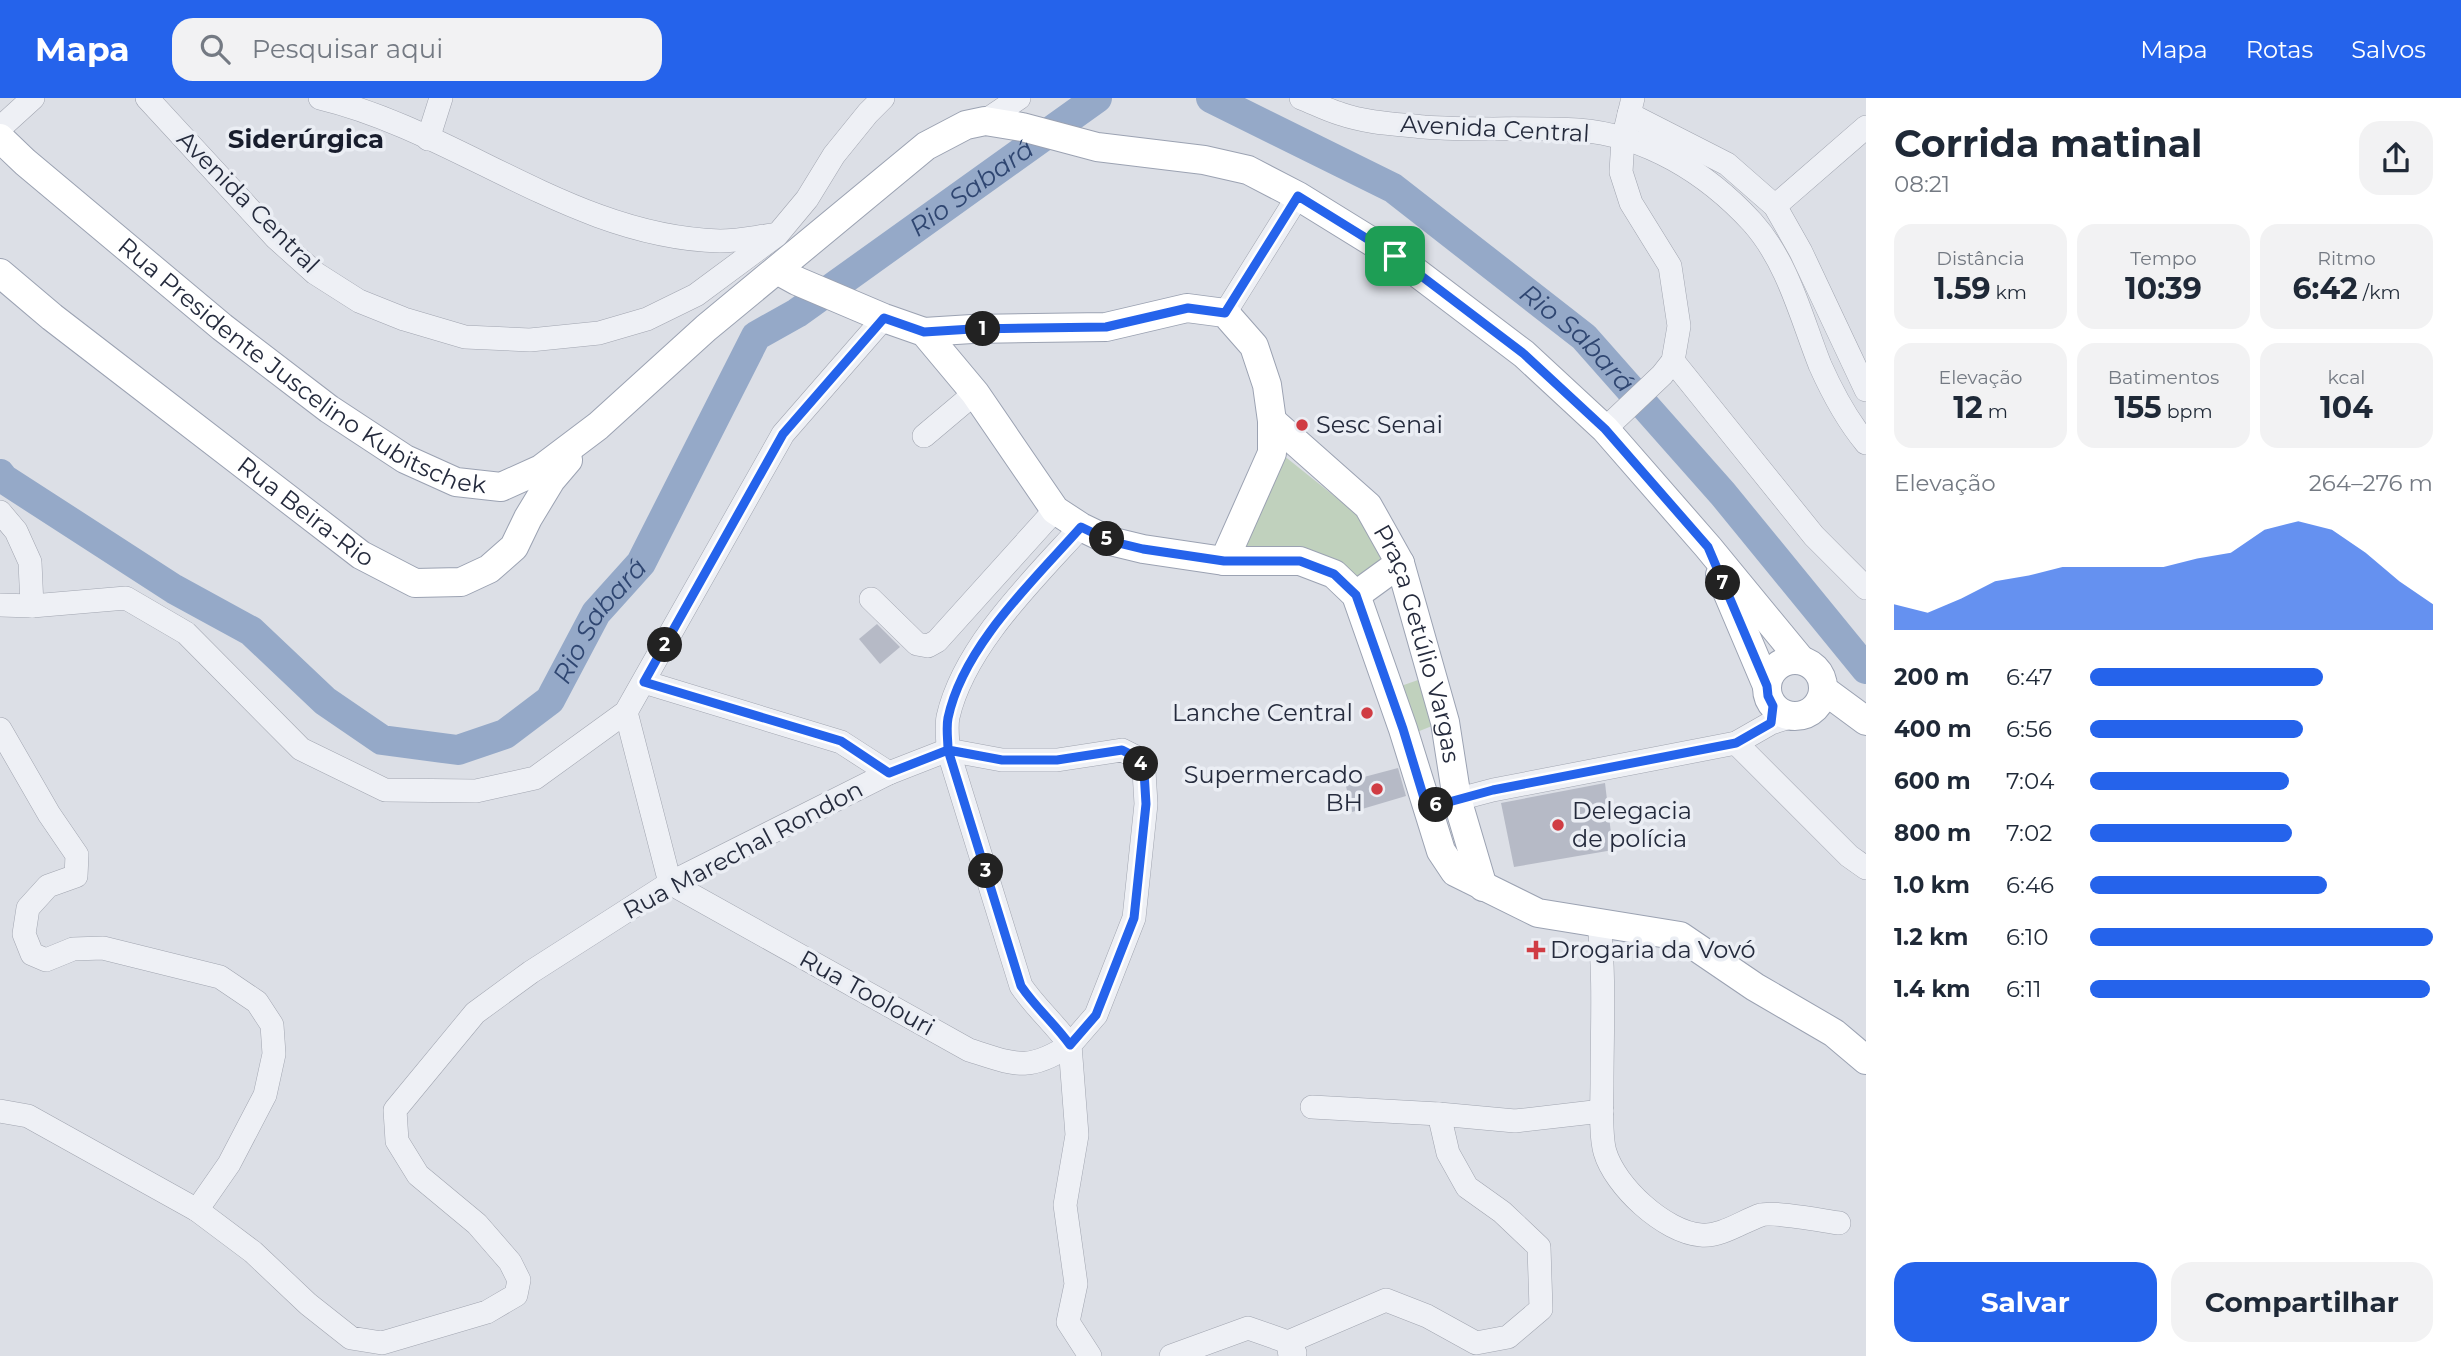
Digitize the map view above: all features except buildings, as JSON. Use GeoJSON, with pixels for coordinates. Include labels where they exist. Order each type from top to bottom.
{"type":"FeatureCollection","features":[{"type":"Feature","properties":{"kind":"main road"},"geometry":{"type":"LineString","coordinates":[[985,121],[1022,127],[1097,147],[1205,160],[1248,170],[1298,196],[1395,256],[1613,422],[1708,547],[1801,660],[1817,671],[1822,680],[1790,705]]}},
{"type":"Feature","properties":{"kind":"main road","name":"Rua Presidente Juscelino Kubitschek"},"geometry":{"type":"LineString","coordinates":[[0,138],[211,318],[329,409],[405,459],[446,478],[456,482],[501,487],[541,470],[598,426],[706,328],[787,275],[926,146],[966,125],[985,121]]}},
{"type":"Feature","properties":{"kind":"main road","name":"Rua Beira-Rio"},"geometry":{"type":"LineString","coordinates":[[0,273],[52,317],[361,555],[415,583],[461,582],[489,569],[514,547],[551,480],[598,426]]}},
{"type":"Feature","properties":{"kind":"main road"},"geometry":{"type":"LineString","coordinates":[[787,275],[924,332],[1106,327],[1188,308],[1225,313],[1254,346],[1267,385],[1272,421],[1272,453],[1224,561]]}},
{"type":"Feature","properties":{"kind":"main road"},"geometry":{"type":"LineString","coordinates":[[954,368],[972,329]]}},
{"type":"Feature","properties":{"kind":"main road"},"geometry":{"type":"LineString","coordinates":[[924,332],[975,393],[1055,510]]}},
{"type":"Feature","properties":{"kind":"main road","name":"Praça Getúlio Vargas"},"geometry":{"type":"LineString","coordinates":[[1272,421],[1368,506],[1400,563],[1445,722],[1458,799],[1483,887]]}},
{"type":"Feature","properties":{"kind":"main road"},"geometry":{"type":"LineString","coordinates":[[501,487],[528,518]]}},
{"type":"Feature","properties":{"kind":"main road","name":"Praça Getúlio Vargas"},"geometry":{"type":"LineString","coordinates":[[1055,510],[1110,541],[1143,549],[1224,561],[1300,561],[1334,574],[1356,595],[1441,850],[1455,872],[1483,887]]}},
{"type":"Feature","properties":{"kind":"main road"},"geometry":{"type":"LineString","coordinates":[[1708,547],[1790,705]]}},
{"type":"Feature","properties":{"kind":"main road"},"geometry":{"type":"LineString","coordinates":[[1356,595],[1400,563]]}},
{"type":"Feature","properties":{"kind":"main road"},"geometry":{"type":"LineString","coordinates":[[1380,662],[1425,652]]}},
{"type":"Feature","properties":{"kind":"main road"},"geometry":{"type":"LineString","coordinates":[[1790,705],[1774,668],[1782,663],[1801,660]]}},
{"type":"Feature","properties":{"kind":"main road"},"geometry":{"type":"LineString","coordinates":[[1790,705],[1863,719]]}},
{"type":"Feature","properties":{"kind":"main road"},"geometry":{"type":"LineString","coordinates":[[1483,887],[1538,913],[1680,936],[1755,988],[1834,1033],[1866,1060]]}},
{"type":"Feature","properties":{"kind":"street"},"geometry":{"type":"LineString","coordinates":[[0,128],[33,98]]}},
{"type":"Feature","properties":{"kind":"street","name":"Avenida Central"},"geometry":{"type":"LineString","coordinates":[[146,98],[276,238],[315,273],[359,301],[404,319],[465,337],[530,340],[599,333],[647,319],[696,295],[777,235],[807,199],[834,155],[883,98]]}},
{"type":"Feature","properties":{"kind":"street"},"geometry":{"type":"LineString","coordinates":[[320,98],[349,105],[612,222],[658,233],[721,241],[777,235]]}},
{"type":"Feature","properties":{"kind":"street"},"geometry":{"type":"LineString","coordinates":[[428,139],[441,98]]}},
{"type":"Feature","properties":{"kind":"street"},"geometry":{"type":"LineString","coordinates":[[985,121],[1019,98]]}},
{"type":"Feature","properties":{"kind":"street","name":"Avenida Central"},"geometry":{"type":"LineString","coordinates":[[1301,98],[1342,115],[1385,123],[1444,128],[1581,130],[1623,139],[1686,165],[1720,191],[1754,224],[1784,270],[1822,368],[1851,424],[1866,443]]}},
{"type":"Feature","properties":{"kind":"street"},"geometry":{"type":"LineString","coordinates":[[1613,422],[1668,368],[1679,326],[1670,266],[1631,203],[1621,172],[1623,139],[1631,106],[1727,164],[1775,206],[1801,253],[1866,390]]}},
{"type":"Feature","properties":{"kind":"street"},"geometry":{"type":"LineString","coordinates":[[1775,206],[1866,127]]}},
{"type":"Feature","properties":{"kind":"street"},"geometry":{"type":"LineString","coordinates":[[1225,313],[1298,196]]}},
{"type":"Feature","properties":{"kind":"street"},"geometry":{"type":"LineString","coordinates":[[0,605],[32,606],[126,598],[187,634],[301,749],[385,790],[476,791],[535,778],[626,712],[783,434],[874,313]]}},
{"type":"Feature","properties":{"kind":"street"},"geometry":{"type":"LineString","coordinates":[[1668,368],[1814,536],[1866,588]]}},
{"type":"Feature","properties":{"kind":"street"},"geometry":{"type":"LineString","coordinates":[[924,436],[975,393]]}},
{"type":"Feature","properties":{"kind":"street"},"geometry":{"type":"LineString","coordinates":[[871,598],[917,644],[928,646],[937,641],[1055,510]]}},
{"type":"Feature","properties":{"kind":"street"},"geometry":{"type":"LineString","coordinates":[[0,512],[16,531],[30,562],[32,606]]}},
{"type":"Feature","properties":{"kind":"street"},"geometry":{"type":"LineString","coordinates":[[1081,527],[1000,618],[964,675],[948,719],[948,750],[1021,986],[1070,1045],[1077,1135],[1065,1205],[1076,1284],[1068,1322],[1090,1356]]}},
{"type":"Feature","properties":{"kind":"street"},"geometry":{"type":"LineString","coordinates":[[644,682],[841,741],[889,773]]}},
{"type":"Feature","properties":{"kind":"street"},"geometry":{"type":"LineString","coordinates":[[1427,808],[1458,799],[1736,743],[1790,705]]}},
{"type":"Feature","properties":{"kind":"street"},"geometry":{"type":"LineString","coordinates":[[626,712],[670,883]]}},
{"type":"Feature","properties":{"kind":"street"},"geometry":{"type":"LineString","coordinates":[[0,729],[49,814],[77,855],[76,876],[48,886],[28,908],[24,934],[32,954],[46,960],[73,949],[103,948],[220,977],[257,1002],[272,1025],[274,1054],[265,1095],[229,1164],[197,1210]]}},
{"type":"Feature","properties":{"kind":"street"},"geometry":{"type":"LineString","coordinates":[[1736,743],[1849,856],[1866,868]]}},
{"type":"Feature","properties":{"kind":"street"},"geometry":{"type":"LineString","coordinates":[[948,750],[1002,760],[1057,760],[1122,750],[1136,757],[1144,771],[1146,804],[1134,918],[1096,1015],[1070,1045]]}},
{"type":"Feature","properties":{"kind":"street","name":"Rua Marechal Rondon"},"geometry":{"type":"LineString","coordinates":[[0,1111],[28,1116],[197,1210],[253,1252],[309,1304],[351,1338],[382,1343],[487,1312],[516,1295],[519,1280],[510,1262],[477,1223],[418,1175],[397,1141],[395,1110],[475,1013],[531,972],[670,883],[889,773],[948,750]]}},
{"type":"Feature","properties":{"kind":"street","name":"Rua Toolouri"},"geometry":{"type":"LineString","coordinates":[[670,883],[969,1050],[1017,1065],[1049,1059],[1070,1045]]}},
{"type":"Feature","properties":{"kind":"street"},"geometry":{"type":"LineString","coordinates":[[1599,924],[1602,957],[1604,1152],[1620,1180],[1646,1210],[1667,1224],[1702,1236],[1739,1227],[1763,1214],[1839,1223]]}},
{"type":"Feature","properties":{"kind":"street"},"geometry":{"type":"LineString","coordinates":[[1312,1107],[1515,1121],[1602,1111]]}},
{"type":"Feature","properties":{"kind":"street"},"geometry":{"type":"LineString","coordinates":[[1171,1356],[1248,1328],[1292,1352],[1385,1300],[1427,1316],[1476,1343],[1508,1337],[1541,1308],[1539,1247],[1502,1212],[1467,1187],[1448,1153],[1439,1114]]}},
{"type":"Feature","properties":{"kind":"green space"},"geometry":{"type":"Polygon","coordinates":[[[1283,455],[1358,515],[1388,558],[1357,589],[1238,548],[1283,455]]]}},
{"type":"Feature","properties":{"kind":"green space"},"geometry":{"type":"Polygon","coordinates":[[[1418,680],[1432,726],[1417,732],[1401,686],[1418,680]]]}},
{"type":"Feature","properties":{"kind":"waterway","name":"Rio Sabará"},"geometry":{"type":"LineString","coordinates":[[0,474],[174,589],[251,631],[325,701],[382,740],[458,750],[505,734],[550,700],[596,613],[641,563],[756,336],[797,313],[1097,98]]}},
{"type":"Feature","properties":{"kind":"waterway","name":"Rio Sabará"},"geometry":{"type":"LineString","coordinates":[[1211,98],[1393,188],[1584,337],[1723,494],[1866,669]]}},
{"type":"Feature","properties":{"kind":"place","name":"Sesc Senai"},"geometry":{"type":"Point","coordinates":[1302,425]}},
{"type":"Feature","properties":{"kind":"place","name":"Lanche Central"},"geometry":{"type":"Point","coordinates":[1367,713]}},
{"type":"Feature","properties":{"kind":"place","name":"Supermercado BH"},"geometry":{"type":"Point","coordinates":[1377,789]}},
{"type":"Feature","properties":{"kind":"place","name":"Delegacia de polícia"},"geometry":{"type":"Point","coordinates":[1558,825]}},
{"type":"Feature","properties":{"kind":"place","name":"Drogaria da Vovó"},"geometry":{"type":"Point","coordinates":[1536,950]}},
{"type":"Feature","properties":{"kind":"district","name":"Siderúrgica"},"geometry":{"type":"Point","coordinates":[306,139]}},
{"type":"Feature","properties":{"kind":"route"},"geometry":{"type":"LineString","coordinates":[[1395,256],[1298,196],[1225,313],[1188,308],[1106,327],[924,332],[884,318],[783,434],[644,682],[841,741],[889,773],[948,750],[1021,986],[1070,1045],[1096,1015],[1134,918],[1146,804],[1144,771],[1136,757],[1122,750],[1057,760],[1002,760],[948,750],[948,719],[964,675],[1000,618],[1081,527],[1110,541],[1143,549],[1224,561],[1300,561],[1334,574],[1356,595],[1403,729],[1427,808],[1493,790],[1736,743],[1771,723],[1773,706],[1767,686],[1708,547],[1605,429],[1524,354],[1395,256]]}}]}
